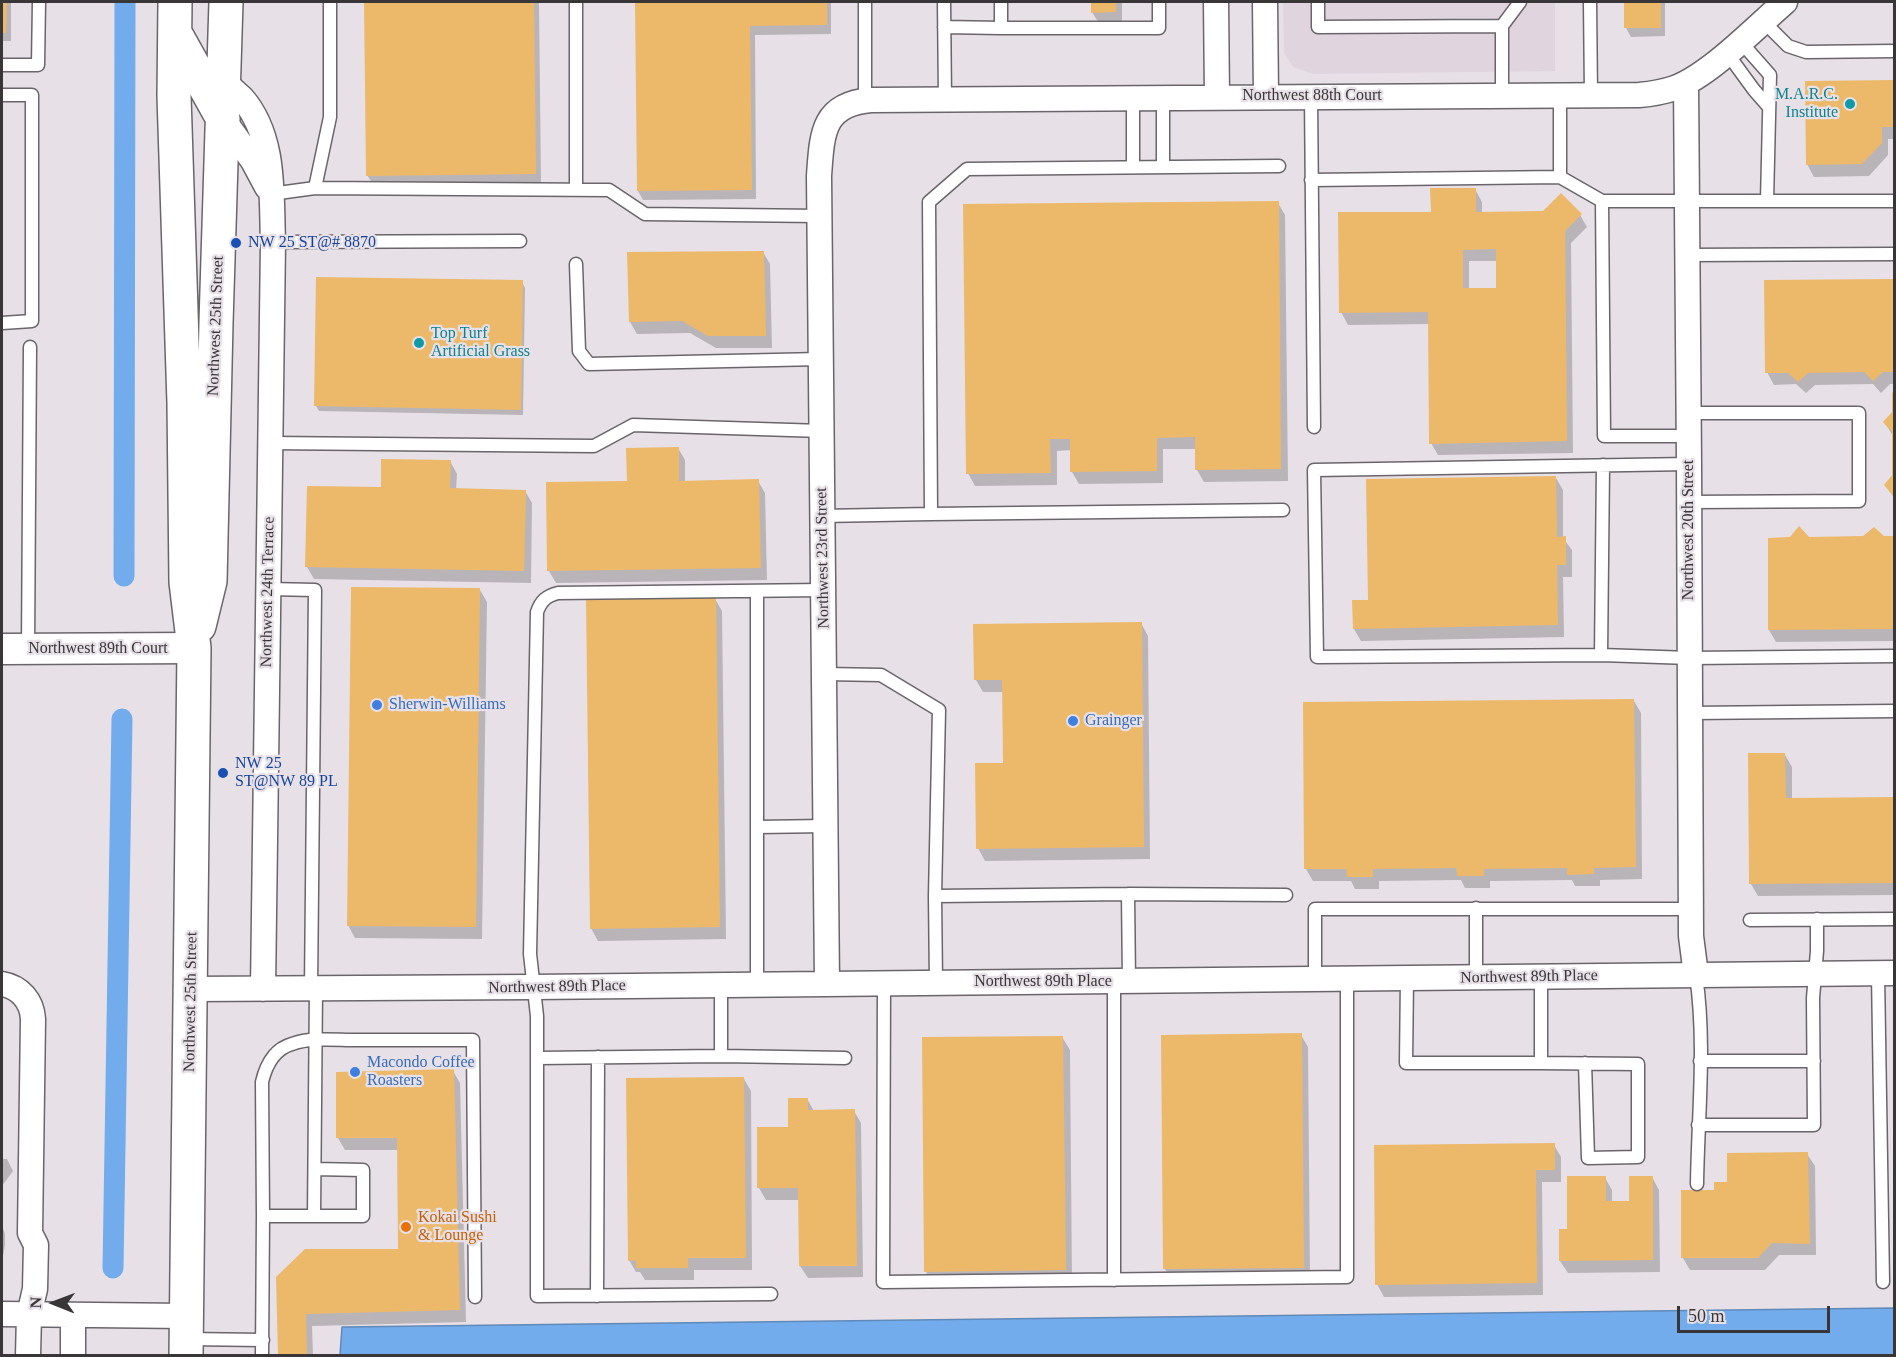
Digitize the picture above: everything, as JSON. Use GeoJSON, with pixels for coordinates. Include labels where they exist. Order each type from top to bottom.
{"type":"FeatureCollection","features":[{"type":"Feature","properties":{"kind":"main road","name":"Northwest 25th Street"},"geometry":{"type":"LineString","coordinates":[[194,648],[210,581],[226,2]]}},
{"type":"Feature","properties":{"kind":"main road","name":"Northwest 25th Street"},"geometry":{"type":"LineString","coordinates":[[175,17],[174,96],[184,403],[186,582],[194,648],[186,1337]]}},
{"type":"Feature","properties":{"kind":"main road"},"geometry":{"type":"LineString","coordinates":[[175,17],[223,118]]}},
{"type":"Feature","properties":{"kind":"street"},"geometry":{"type":"LineString","coordinates":[[1216,2],[1217,97]]}},
{"type":"Feature","properties":{"kind":"street"},"geometry":{"type":"LineString","coordinates":[[1265,2],[1266,96]]}},
{"type":"Feature","properties":{"kind":"street","name":"Northwest 88th Court"},"geometry":{"type":"LineString","coordinates":[[824,133],[836,111],[846,105],[865,101],[1656,93],[1686,83],[1734,47],[1785,2]]}},
{"type":"Feature","properties":{"kind":"street","name":"Northwest 24th Terrace"},"geometry":{"type":"LineString","coordinates":[[225,82],[242,99],[261,130],[270,163],[273,242],[263,989]]}},
{"type":"Feature","properties":{"kind":"street","name":"Northwest 20th Street"},"geometry":{"type":"LineString","coordinates":[[1686,83],[1690,936],[1696,975]]}},
{"type":"Feature","properties":{"kind":"street","name":"Northwest 24th Terrace"},"geometry":{"type":"LineString","coordinates":[[223,118],[253,161],[271,194]]}},
{"type":"Feature","properties":{"kind":"street","name":"Northwest 23rd Street"},"geometry":{"type":"LineString","coordinates":[[824,133],[820,157],[819,216],[827,983]]}},
{"type":"Feature","properties":{"kind":"street","name":"Northwest 89th Court"},"geometry":{"type":"LineString","coordinates":[[14,649],[194,648]]}},
{"type":"Feature","properties":{"kind":"street","name":"Northwest 89th Place"},"geometry":{"type":"LineString","coordinates":[[191,988],[533,987],[1886,974]]}},
{"type":"Feature","properties":{"kind":"street"},"geometry":{"type":"LineString","coordinates":[[2,984],[19,991],[26,998],[33,1012],[30,1233],[22,1242],[21,1286],[29,1315],[28,1356]]}},
{"type":"Feature","properties":{"kind":"street"},"geometry":{"type":"LineString","coordinates":[[2,1314],[73,1315],[186,1337]]}},
{"type":"Feature","properties":{"kind":"street"},"geometry":{"type":"LineString","coordinates":[[73,1315],[73,1356]]}},
{"type":"Feature","properties":{"kind":"lane"},"geometry":{"type":"LineString","coordinates":[[2,65],[38,65],[39,2]]}},
{"type":"Feature","properties":{"kind":"lane"},"geometry":{"type":"LineString","coordinates":[[315,188],[330,117],[330,2]]}},
{"type":"Feature","properties":{"kind":"lane"},"geometry":{"type":"LineString","coordinates":[[576,2],[576,190]]}},
{"type":"Feature","properties":{"kind":"lane"},"geometry":{"type":"LineString","coordinates":[[865,2],[865,101]]}},
{"type":"Feature","properties":{"kind":"lane"},"geometry":{"type":"LineString","coordinates":[[944,2],[945,100]]}},
{"type":"Feature","properties":{"kind":"lane"},"geometry":{"type":"LineString","coordinates":[[1001,2],[1001,28]]}},
{"type":"Feature","properties":{"kind":"lane"},"geometry":{"type":"LineString","coordinates":[[944,27],[1159,28],[1160,2]]}},
{"type":"Feature","properties":{"kind":"lane"},"geometry":{"type":"LineString","coordinates":[[1317,2],[1317,27],[1502,26]]}},
{"type":"Feature","properties":{"kind":"lane"},"geometry":{"type":"LineString","coordinates":[[1503,95],[1502,26],[1520,2]]}},
{"type":"Feature","properties":{"kind":"lane"},"geometry":{"type":"LineString","coordinates":[[1590,2],[1591,95]]}},
{"type":"Feature","properties":{"kind":"lane"},"geometry":{"type":"LineString","coordinates":[[1763,21],[1788,46],[1806,52],[1894,51]]}},
{"type":"Feature","properties":{"kind":"lane"},"geometry":{"type":"LineString","coordinates":[[1734,47],[1754,90],[1768,106]]}},
{"type":"Feature","properties":{"kind":"lane"},"geometry":{"type":"LineString","coordinates":[[1734,47],[1770,75],[1767,201]]}},
{"type":"Feature","properties":{"kind":"lane"},"geometry":{"type":"LineString","coordinates":[[2,95],[32,95],[32,321],[2,322]]}},
{"type":"Feature","properties":{"kind":"lane"},"geometry":{"type":"LineString","coordinates":[[1560,95],[1560,177]]}},
{"type":"Feature","properties":{"kind":"lane"},"geometry":{"type":"LineString","coordinates":[[1311,96],[1314,427]]}},
{"type":"Feature","properties":{"kind":"lane"},"geometry":{"type":"LineString","coordinates":[[1163,97],[1163,167]]}},
{"type":"Feature","properties":{"kind":"lane"},"geometry":{"type":"LineString","coordinates":[[1133,98],[1133,167]]}},
{"type":"Feature","properties":{"kind":"lane"},"geometry":{"type":"LineString","coordinates":[[931,514],[929,202],[967,169],[1279,166]]}},
{"type":"Feature","properties":{"kind":"lane"},"geometry":{"type":"LineString","coordinates":[[1311,180],[1560,177],[1602,201],[1894,201]]}},
{"type":"Feature","properties":{"kind":"lane"},"geometry":{"type":"LineString","coordinates":[[271,194],[315,188],[609,190],[645,214],[819,216]]}},
{"type":"Feature","properties":{"kind":"lane"},"geometry":{"type":"LineString","coordinates":[[1602,201],[1604,436],[1689,424],[1859,413],[1859,501],[1689,502]]}},
{"type":"Feature","properties":{"kind":"lane"},"geometry":{"type":"LineString","coordinates":[[273,242],[520,241]]}},
{"type":"Feature","properties":{"kind":"lane"},"geometry":{"type":"LineString","coordinates":[[1687,255],[1894,254]]}},
{"type":"Feature","properties":{"kind":"lane"},"geometry":{"type":"LineString","coordinates":[[576,264],[579,351],[589,364],[821,359]]}},
{"type":"Feature","properties":{"kind":"lane"},"geometry":{"type":"LineString","coordinates":[[14,649],[30,347]]}},
{"type":"Feature","properties":{"kind":"lane"},"geometry":{"type":"LineString","coordinates":[[270,443],[594,446],[633,425],[822,430]]}},
{"type":"Feature","properties":{"kind":"lane"},"geometry":{"type":"LineString","coordinates":[[1689,464],[1314,470],[1317,657],[1894,656]]}},
{"type":"Feature","properties":{"kind":"lane"},"geometry":{"type":"LineString","coordinates":[[1601,655],[1603,465]]}},
{"type":"Feature","properties":{"kind":"lane"},"geometry":{"type":"LineString","coordinates":[[822,516],[1283,510]]}},
{"type":"Feature","properties":{"kind":"lane"},"geometry":{"type":"LineString","coordinates":[[268,589],[315,590],[314,1216]]}},
{"type":"Feature","properties":{"kind":"lane"},"geometry":{"type":"LineString","coordinates":[[771,1294],[537,1296],[537,1016],[530,954],[537,612],[540,604],[550,595],[558,593],[823,590]]}},
{"type":"Feature","properties":{"kind":"lane"},"geometry":{"type":"LineString","coordinates":[[757,592],[757,984]]}},
{"type":"Feature","properties":{"kind":"lane"},"geometry":{"type":"LineString","coordinates":[[825,674],[881,675],[939,710],[935,896],[936,982]]}},
{"type":"Feature","properties":{"kind":"lane"},"geometry":{"type":"LineString","coordinates":[[1690,714],[1894,711]]}},
{"type":"Feature","properties":{"kind":"lane"},"geometry":{"type":"LineString","coordinates":[[757,826],[826,826]]}},
{"type":"Feature","properties":{"kind":"lane"},"geometry":{"type":"LineString","coordinates":[[1114,1280],[1121,982],[1128,894]]}},
{"type":"Feature","properties":{"kind":"lane"},"geometry":{"type":"LineString","coordinates":[[935,896],[1286,895]]}},
{"type":"Feature","properties":{"kind":"lane"},"geometry":{"type":"LineString","coordinates":[[1476,908],[1476,977]]}},
{"type":"Feature","properties":{"kind":"lane"},"geometry":{"type":"LineString","coordinates":[[1315,979],[1315,909],[1691,909]]}},
{"type":"Feature","properties":{"kind":"lane"},"geometry":{"type":"LineString","coordinates":[[1698,1125],[1814,1125],[1813,998],[1817,919]]}},
{"type":"Feature","properties":{"kind":"lane"},"geometry":{"type":"LineString","coordinates":[[1750,920],[1894,919]]}},
{"type":"Feature","properties":{"kind":"lane"},"geometry":{"type":"LineString","coordinates":[[1882,1282],[1886,974]]}},
{"type":"Feature","properties":{"kind":"lane"},"geometry":{"type":"LineString","coordinates":[[1696,975],[1700,999],[1697,1184]]}},
{"type":"Feature","properties":{"kind":"lane"},"geometry":{"type":"LineString","coordinates":[[1541,976],[1541,1063]]}},
{"type":"Feature","properties":{"kind":"lane"},"geometry":{"type":"LineString","coordinates":[[1407,978],[1406,1063],[1585,1063],[1638,1064],[1638,1157],[1587,1158],[1585,1063]]}},
{"type":"Feature","properties":{"kind":"lane"},"geometry":{"type":"LineString","coordinates":[[884,983],[883,1282],[1347,1277],[1347,979]]}},
{"type":"Feature","properties":{"kind":"lane"},"geometry":{"type":"LineString","coordinates":[[721,984],[721,1056]]}},
{"type":"Feature","properties":{"kind":"lane"},"geometry":{"type":"LineString","coordinates":[[262,1356],[262,1082],[270,1059],[290,1044],[316,1040],[472,1040],[475,1297]]}},
{"type":"Feature","properties":{"kind":"lane"},"geometry":{"type":"LineString","coordinates":[[537,1058],[721,1056],[845,1058]]}},
{"type":"Feature","properties":{"kind":"lane"},"geometry":{"type":"LineString","coordinates":[[597,1057],[597,1296]]}},
{"type":"Feature","properties":{"kind":"lane"},"geometry":{"type":"LineString","coordinates":[[1700,1061],[1814,1061]]}},
{"type":"Feature","properties":{"kind":"lane"},"geometry":{"type":"LineString","coordinates":[[263,1216],[363,1216],[363,1170],[315,1169]]}},
{"type":"Feature","properties":{"kind":"lane"},"geometry":{"type":"LineString","coordinates":[[186,1337],[262,1340]]}},
{"type":"Feature","properties":{"kind":"shaded area"},"geometry":{"type":"Polygon","coordinates":[[[1283,2],[1555,2],[1555,71],[1313,74],[1293,67],[1284,53],[1283,2]]]}},
{"type":"Feature","properties":{"kind":"water"},"geometry":{"type":"Polygon","coordinates":[[[1894,1308],[1894,1356],[340,1355],[342,1327],[1894,1308]]]}},
{"type":"Feature","properties":{"kind":"building"},"geometry":{"type":"Polygon","coordinates":[[[2,2],[7,2],[6,33],[2,33],[2,2]]]}},
{"type":"Feature","properties":{"kind":"building"},"geometry":{"type":"Polygon","coordinates":[[[364,2],[534,2],[536,174],[366,176],[364,2]]]}},
{"type":"Feature","properties":{"kind":"building"},"geometry":{"type":"Polygon","coordinates":[[[635,2],[827,2],[827,25],[750,26],[752,190],[637,191],[635,2]]]}},
{"type":"Feature","properties":{"kind":"building"},"geometry":{"type":"Polygon","coordinates":[[[1091,2],[1116,2],[1116,12],[1091,13],[1091,2]]]}},
{"type":"Feature","properties":{"kind":"building"},"geometry":{"type":"Polygon","coordinates":[[[1624,2],[1661,2],[1661,28],[1624,28],[1624,2]]]}},
{"type":"Feature","properties":{"kind":"building","name":"M.A.R.C. Institute"},"geometry":{"type":"Polygon","coordinates":[[[1894,80],[1894,127],[1882,127],[1882,143],[1862,164],[1806,165],[1805,81],[1894,80]]]}},
{"type":"Feature","properties":{"kind":"building"},"geometry":{"type":"Polygon","coordinates":[[[1430,188],[1476,188],[1476,212],[1543,211],[1561,193],[1582,214],[1565,231],[1567,441],[1429,444],[1428,312],[1339,313],[1338,212],[1431,212],[1430,188]],[[1496,249],[1463,250],[1463,288],[1496,288],[1496,249]]]}},
{"type":"Feature","properties":{"kind":"building"},"geometry":{"type":"Polygon","coordinates":[[[1279,201],[1281,469],[1195,470],[1195,437],[1157,438],[1157,471],[1070,472],[1070,439],[1050,439],[1051,473],[966,474],[963,204],[1279,201]]]}},
{"type":"Feature","properties":{"kind":"building"},"geometry":{"type":"Polygon","coordinates":[[[764,251],[766,336],[708,336],[682,321],[629,322],[627,252],[764,251]]]}},
{"type":"Feature","properties":{"kind":"building","name":"Top Turf Artificial Grass"},"geometry":{"type":"Polygon","coordinates":[[[316,277],[523,280],[521,410],[314,406],[316,277]]]}},
{"type":"Feature","properties":{"kind":"building"},"geometry":{"type":"Polygon","coordinates":[[[1894,279],[1894,372],[1883,372],[1873,381],[1864,372],[1808,373],[1798,382],[1788,373],[1765,373],[1764,280],[1894,279]]]}},
{"type":"Feature","properties":{"kind":"building"},"geometry":{"type":"Polygon","coordinates":[[[1894,390],[1894,497],[1884,485],[1892,475],[1892,432],[1883,422],[1892,412],[1894,390]]]}},
{"type":"Feature","properties":{"kind":"building"},"geometry":{"type":"Polygon","coordinates":[[[679,447],[679,481],[759,479],[761,568],[547,571],[546,482],[627,481],[626,448],[679,447]]]}},
{"type":"Feature","properties":{"kind":"building"},"geometry":{"type":"Polygon","coordinates":[[[381,459],[451,460],[450,488],[526,490],[524,571],[305,567],[307,486],[381,487],[381,459]]]}},
{"type":"Feature","properties":{"kind":"building"},"geometry":{"type":"Polygon","coordinates":[[[1556,476],[1557,537],[1566,536],[1566,565],[1557,565],[1558,625],[1353,629],[1352,600],[1368,600],[1366,479],[1556,476]]]}},
{"type":"Feature","properties":{"kind":"building"},"geometry":{"type":"Polygon","coordinates":[[[1799,526],[1809,537],[1863,536],[1874,527],[1884,536],[1894,536],[1894,629],[1768,630],[1768,538],[1790,537],[1799,526]]]}},
{"type":"Feature","properties":{"kind":"building"},"geometry":{"type":"Polygon","coordinates":[[[351,587],[480,588],[476,927],[347,926],[351,587]]]}},
{"type":"Feature","properties":{"kind":"building"},"geometry":{"type":"Polygon","coordinates":[[[716,597],[720,927],[590,929],[586,599],[716,597]]]}},
{"type":"Feature","properties":{"kind":"building","name":"Grainger"},"geometry":{"type":"Polygon","coordinates":[[[1142,622],[1144,847],[976,849],[975,763],[1003,763],[1002,680],[974,680],[973,624],[1142,622]]]}},
{"type":"Feature","properties":{"kind":"building"},"geometry":{"type":"Polygon","coordinates":[[[1634,699],[1636,867],[1594,868],[1594,874],[1567,875],[1567,868],[1484,869],[1484,876],[1457,876],[1456,868],[1373,869],[1373,877],[1347,877],[1346,869],[1304,869],[1303,702],[1634,699]]]}},
{"type":"Feature","properties":{"kind":"building"},"geometry":{"type":"Polygon","coordinates":[[[1748,753],[1785,753],[1786,798],[1894,797],[1894,883],[1749,884],[1748,753]]]}},
{"type":"Feature","properties":{"kind":"building"},"geometry":{"type":"Polygon","coordinates":[[[1302,1033],[1304,1268],[1163,1269],[1161,1035],[1302,1033]]]}},
{"type":"Feature","properties":{"kind":"building"},"geometry":{"type":"Polygon","coordinates":[[[1063,1036],[1066,1270],[924,1272],[922,1037],[1063,1036]]]}},
{"type":"Feature","properties":{"kind":"building"},"geometry":{"type":"Polygon","coordinates":[[[454,1069],[460,1310],[306,1314],[307,1356],[278,1356],[276,1277],[305,1249],[398,1249],[397,1138],[336,1138],[336,1072],[454,1069]]]}},
{"type":"Feature","properties":{"kind":"building"},"geometry":{"type":"Polygon","coordinates":[[[744,1077],[746,1258],[688,1258],[688,1268],[636,1268],[636,1260],[628,1261],[626,1078],[744,1077]]]}},
{"type":"Feature","properties":{"kind":"building"},"geometry":{"type":"Polygon","coordinates":[[[788,1098],[808,1098],[808,1110],[855,1109],[857,1266],[799,1266],[798,1188],[757,1188],[757,1127],[788,1127],[788,1098]]]}},
{"type":"Feature","properties":{"kind":"building"},"geometry":{"type":"Polygon","coordinates":[[[1555,1143],[1555,1170],[1536,1170],[1537,1283],[1375,1285],[1374,1145],[1555,1143]]]}},
{"type":"Feature","properties":{"kind":"building"},"geometry":{"type":"Polygon","coordinates":[[[1808,1152],[1810,1244],[1772,1243],[1758,1258],[1681,1258],[1681,1190],[1714,1190],[1714,1182],[1727,1182],[1727,1153],[1808,1152]]]}},
{"type":"Feature","properties":{"kind":"building"},"geometry":{"type":"Polygon","coordinates":[[[1567,1176],[1606,1176],[1606,1201],[1629,1201],[1629,1176],[1653,1176],[1653,1260],[1559,1261],[1559,1229],[1567,1229],[1567,1176]]]}},
{"type":"Feature","properties":{"kind":"waterway"},"geometry":{"type":"LineString","coordinates":[[124,576],[125,2]]}},
{"type":"Feature","properties":{"kind":"waterway"},"geometry":{"type":"LineString","coordinates":[[113,1268],[122,719]]}},
{"type":"Feature","properties":{"kind":"place","name":"M.A.R.C. Institute"},"geometry":{"type":"Point","coordinates":[1850,104]}},
{"type":"Feature","properties":{"kind":"place","name":"NW 25 ST@# 8870"},"geometry":{"type":"Point","coordinates":[236,243]}},
{"type":"Feature","properties":{"kind":"place","name":"Top Turf Artificial Grass"},"geometry":{"type":"Point","coordinates":[419,343]}},
{"type":"Feature","properties":{"kind":"place","name":"Sherwin-Williams"},"geometry":{"type":"Point","coordinates":[377,705]}},
{"type":"Feature","properties":{"kind":"place","name":"Grainger"},"geometry":{"type":"Point","coordinates":[1073,721]}},
{"type":"Feature","properties":{"kind":"place","name":"NW 25 ST@NW 89 PL"},"geometry":{"type":"Point","coordinates":[223,773]}},
{"type":"Feature","properties":{"kind":"place","name":"Macondo Coffee Roasters"},"geometry":{"type":"Point","coordinates":[355,1072]}},
{"type":"Feature","properties":{"kind":"place","name":"Kokai Sushi & Lounge"},"geometry":{"type":"Point","coordinates":[406,1227]}}]}
